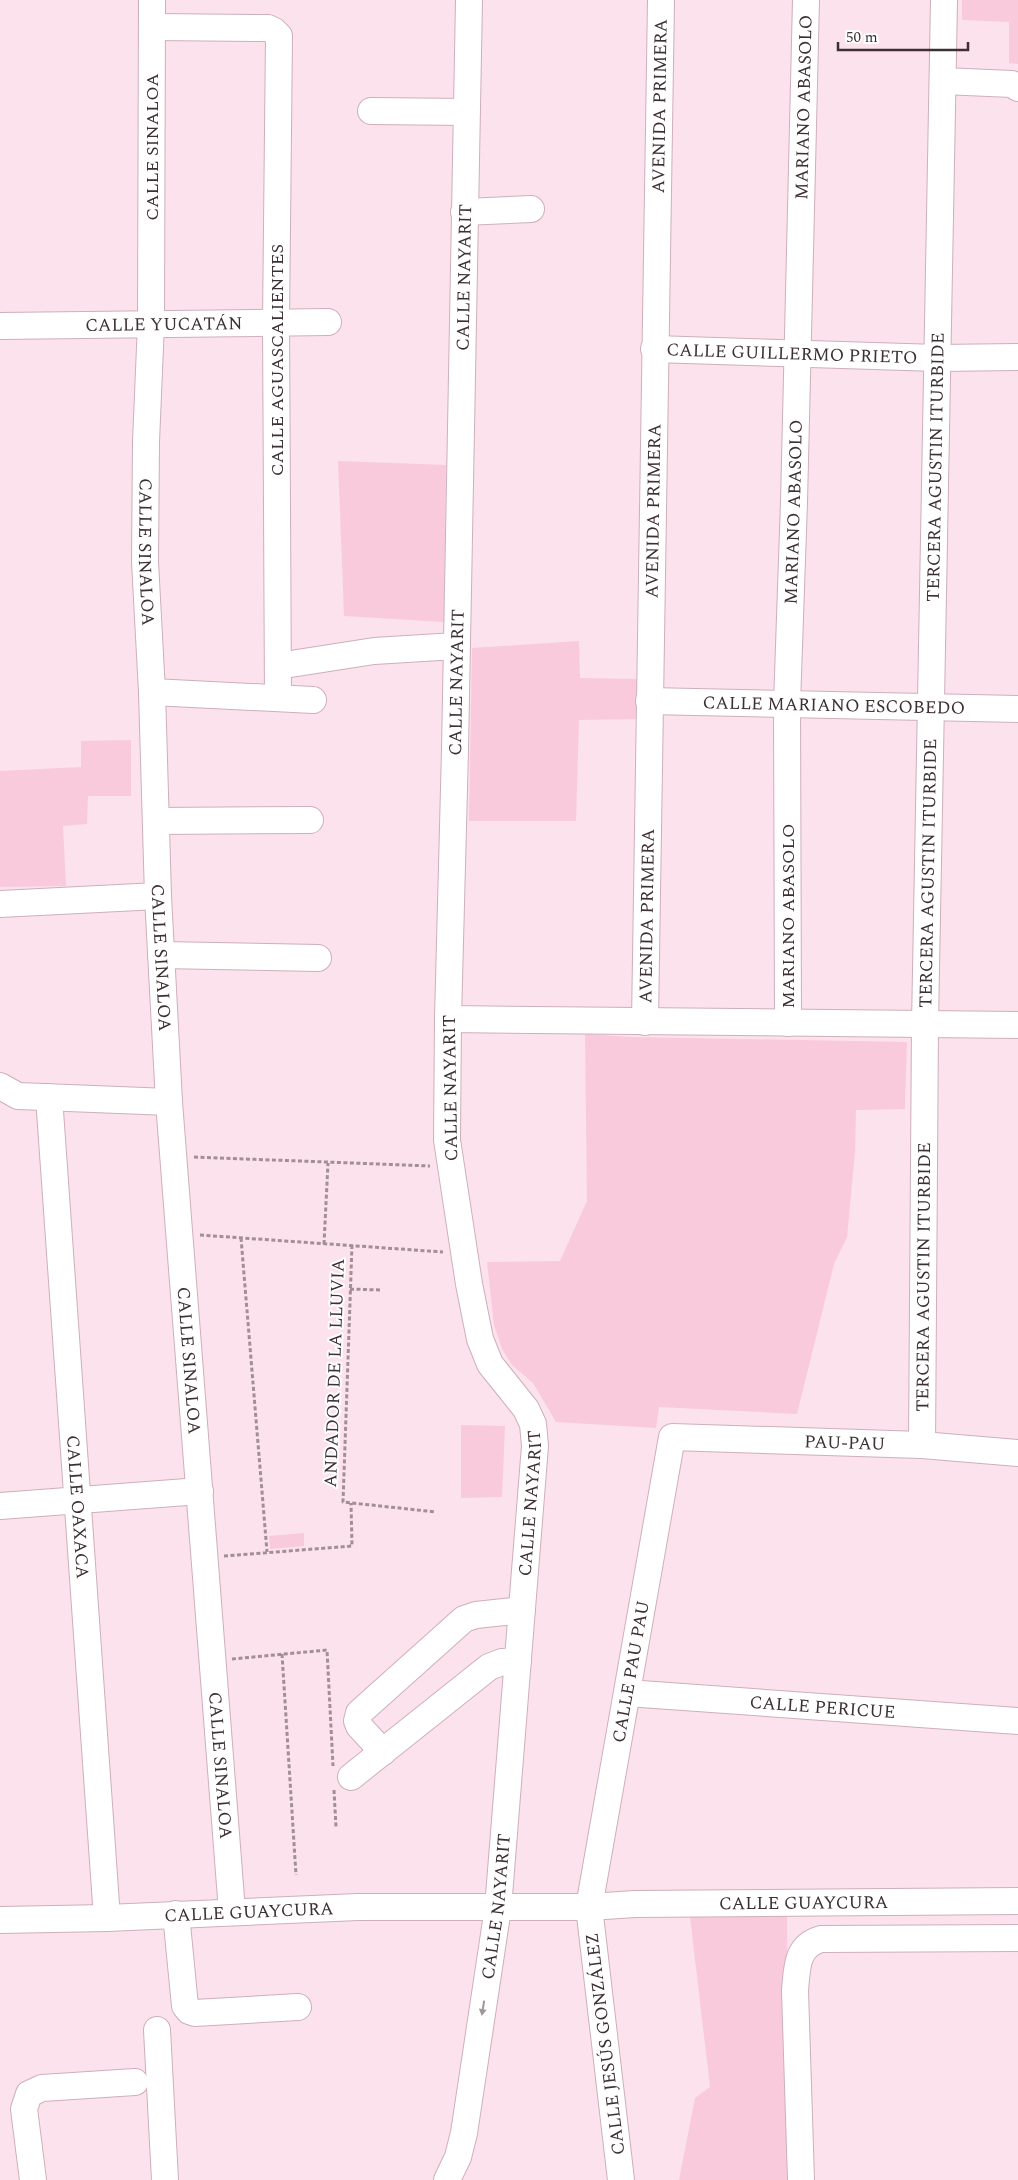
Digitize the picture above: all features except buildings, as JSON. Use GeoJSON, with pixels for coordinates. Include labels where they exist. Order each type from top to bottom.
{"type":"FeatureCollection","features":[{"type":"Feature","properties":{"kind":"street","name":"CALLE SINALOA"},"geometry":{"type":"LineString","coordinates":[[152,0],[151,323],[146,442],[145,562],[152,692],[158,896],[169,1102],[181,1234],[232,1911]]}},
{"type":"Feature","properties":{"kind":"street","name":"CALLE NAYARIT"},"geometry":{"type":"LineString","coordinates":[[447,2180],[458,2157],[464,2134],[498,1908],[535,1446],[533,1424],[526,1409],[490,1364],[480,1339],[464,1254],[447,1140],[468,0]]}},
{"type":"Feature","properties":{"kind":"street","name":"AVENIDA PRIMERA"},"geometry":{"type":"LineString","coordinates":[[645,1022],[654,349],[661,0]]}},
{"type":"Feature","properties":{"kind":"street","name":"MARIANO ABASOLO"},"geometry":{"type":"LineString","coordinates":[[788,1023],[787,704],[798,354],[806,0]]}},
{"type":"Feature","properties":{"kind":"street","name":"TERCERA AGUSTIN ITURBIDE"},"geometry":{"type":"LineString","coordinates":[[922,1445],[925,1024],[944,0]]}},
{"type":"Feature","properties":{"kind":"street","name":"CALLE AGUASCALIENTES"},"geometry":{"type":"LineString","coordinates":[[152,28],[268,28],[274,31],[280,42],[276,322],[278,697]]}},
{"type":"Feature","properties":{"kind":"street"},"geometry":{"type":"LineString","coordinates":[[943,82],[1012,84],[1018,88]]}},
{"type":"Feature","properties":{"kind":"street"},"geometry":{"type":"LineString","coordinates":[[370,111],[466,112]]}},
{"type":"Feature","properties":{"kind":"street"},"geometry":{"type":"LineString","coordinates":[[464,212],[530,209]]}},
{"type":"Feature","properties":{"kind":"street","name":"CALLE YUCATÁN"},"geometry":{"type":"LineString","coordinates":[[0,326],[328,322]]}},
{"type":"Feature","properties":{"kind":"street","name":"CALLE GUILLERMO PRIETO"},"geometry":{"type":"LineString","coordinates":[[654,349],[938,358],[1018,357]]}},
{"type":"Feature","properties":{"kind":"street"},"geometry":{"type":"LineString","coordinates":[[278,666],[374,651],[456,646]]}},
{"type":"Feature","properties":{"kind":"street"},"geometry":{"type":"LineString","coordinates":[[152,692],[313,700]]}},
{"type":"Feature","properties":{"kind":"street","name":"CALLE MARIANO ESCOBEDO"},"geometry":{"type":"LineString","coordinates":[[649,701],[1018,709]]}},
{"type":"Feature","properties":{"kind":"street"},"geometry":{"type":"LineString","coordinates":[[156,821],[310,820]]}},
{"type":"Feature","properties":{"kind":"street"},"geometry":{"type":"LineString","coordinates":[[0,904],[158,896]]}},
{"type":"Feature","properties":{"kind":"street"},"geometry":{"type":"LineString","coordinates":[[161,955],[318,958]]}},
{"type":"Feature","properties":{"kind":"street"},"geometry":{"type":"LineString","coordinates":[[448,1019],[1018,1025]]}},
{"type":"Feature","properties":{"kind":"street"},"geometry":{"type":"LineString","coordinates":[[0,1086],[18,1096],[169,1102]]}},
{"type":"Feature","properties":{"kind":"street","name":"CALLE OAXACA"},"geometry":{"type":"LineString","coordinates":[[49,1097],[107,1918]]}},
{"type":"Feature","properties":{"kind":"street","name":"PAU-PAU"},"geometry":{"type":"LineString","coordinates":[[672,1436],[922,1445],[1018,1452]]}},
{"type":"Feature","properties":{"kind":"street","name":"CALLE PAU PAU"},"geometry":{"type":"LineString","coordinates":[[589,1907],[672,1436]]}},
{"type":"Feature","properties":{"kind":"street"},"geometry":{"type":"LineString","coordinates":[[0,1506],[200,1491]]}},
{"type":"Feature","properties":{"kind":"street"},"geometry":{"type":"LineString","coordinates":[[382,1752],[356,1721],[359,1713],[464,1619],[476,1615],[522,1610]]}},
{"type":"Feature","properties":{"kind":"street"},"geometry":{"type":"LineString","coordinates":[[339,1777],[382,1752],[489,1667],[502,1662],[518,1661]]}},
{"type":"Feature","properties":{"kind":"street","name":"CALLE PERICUE"},"geometry":{"type":"LineString","coordinates":[[626,1693],[1018,1721]]}},
{"type":"Feature","properties":{"kind":"street","name":"CALLE GUAYCURA"},"geometry":{"type":"LineString","coordinates":[[0,1920],[107,1918],[232,1911],[358,1907],[498,1908],[589,1907],[635,1904],[1018,1901]]}},
{"type":"Feature","properties":{"kind":"street","name":"CALLE JESÚS GONZÁLEZ"},"geometry":{"type":"LineString","coordinates":[[589,1907],[621,2180]]}},
{"type":"Feature","properties":{"kind":"street"},"geometry":{"type":"LineString","coordinates":[[176,1914],[185,2006],[189,2012],[298,2006]]}},
{"type":"Feature","properties":{"kind":"street"},"geometry":{"type":"LineString","coordinates":[[800,2180],[795,1991],[798,1966],[803,1949],[810,1942],[821,1939],[1018,1938]]}},
{"type":"Feature","properties":{"kind":"street"},"geometry":{"type":"LineString","coordinates":[[157,2030],[165,2180]]}},
{"type":"Feature","properties":{"kind":"street"},"geometry":{"type":"LineString","coordinates":[[34,2180],[24,2109],[29,2094],[42,2088],[135,2082]]}},
{"type":"Feature","properties":{"kind":"street"},"geometry":{"type":"LineString","coordinates":[[613,2180],[618,2150]]}},
{"type":"Feature","properties":{"kind":"path"},"geometry":{"type":"LineString","coordinates":[[193,1157],[434,1166]]}},
{"type":"Feature","properties":{"kind":"path","name":"ANDADOR DE LA LLUVIA"},"geometry":{"type":"LineString","coordinates":[[324,1244],[328,1163]]}},
{"type":"Feature","properties":{"kind":"path"},"geometry":{"type":"LineString","coordinates":[[181,1234],[464,1254]]}},
{"type":"Feature","properties":{"kind":"path"},"geometry":{"type":"LineString","coordinates":[[241,1238],[267,1552]]}},
{"type":"Feature","properties":{"kind":"path","name":"ANDADOR DE LA LLUVIA"},"geometry":{"type":"LineString","coordinates":[[351,1503],[343,1502],[352,1245]]}},
{"type":"Feature","properties":{"kind":"path"},"geometry":{"type":"LineString","coordinates":[[350,1289],[380,1290]]}},
{"type":"Feature","properties":{"kind":"path"},"geometry":{"type":"LineString","coordinates":[[222,1556],[352,1546],[351,1503],[436,1512]]}},
{"type":"Feature","properties":{"kind":"path"},"geometry":{"type":"LineString","coordinates":[[214,1661],[327,1650],[339,1777],[336,1827]]}},
{"type":"Feature","properties":{"kind":"path"},"geometry":{"type":"LineString","coordinates":[[282,1654],[296,1875]]}},
{"type":"Feature","properties":{"kind":"shaded area"},"geometry":{"type":"Polygon","coordinates":[[[962,0],[1018,0],[1018,64],[1009,63],[1009,22],[962,20],[962,0]]]}},
{"type":"Feature","properties":{"kind":"shaded area"},"geometry":{"type":"Polygon","coordinates":[[[338,461],[446,465],[444,622],[344,616],[338,461]]]}},
{"type":"Feature","properties":{"kind":"shaded area"},"geometry":{"type":"Polygon","coordinates":[[[579,641],[580,678],[638,679],[637,719],[579,720],[576,821],[469,821],[472,648],[579,641]]]}},
{"type":"Feature","properties":{"kind":"shaded area"},"geometry":{"type":"Polygon","coordinates":[[[131,740],[131,796],[88,796],[87,824],[63,826],[66,886],[0,887],[0,771],[81,767],[81,741],[131,740]]]}},
{"type":"Feature","properties":{"kind":"shaded area"},"geometry":{"type":"Polygon","coordinates":[[[585,1034],[632,1037],[907,1042],[905,1109],[856,1110],[855,1152],[847,1237],[834,1264],[797,1414],[659,1407],[656,1428],[556,1422],[533,1383],[512,1365],[502,1349],[494,1325],[487,1262],[560,1261],[587,1201],[585,1034]]]}},
{"type":"Feature","properties":{"kind":"shaded area"},"geometry":{"type":"Polygon","coordinates":[[[461,1425],[505,1426],[502,1497],[461,1498],[461,1425]]]}},
{"type":"Feature","properties":{"kind":"shaded area"},"geometry":{"type":"Polygon","coordinates":[[[304,1533],[304,1546],[270,1549],[269,1536],[304,1533]]]}},
{"type":"Feature","properties":{"kind":"shaded area"},"geometry":{"type":"Polygon","coordinates":[[[787,1912],[788,2180],[679,2180],[695,2098],[710,2087],[690,1917],[787,1912]]]}}]}
